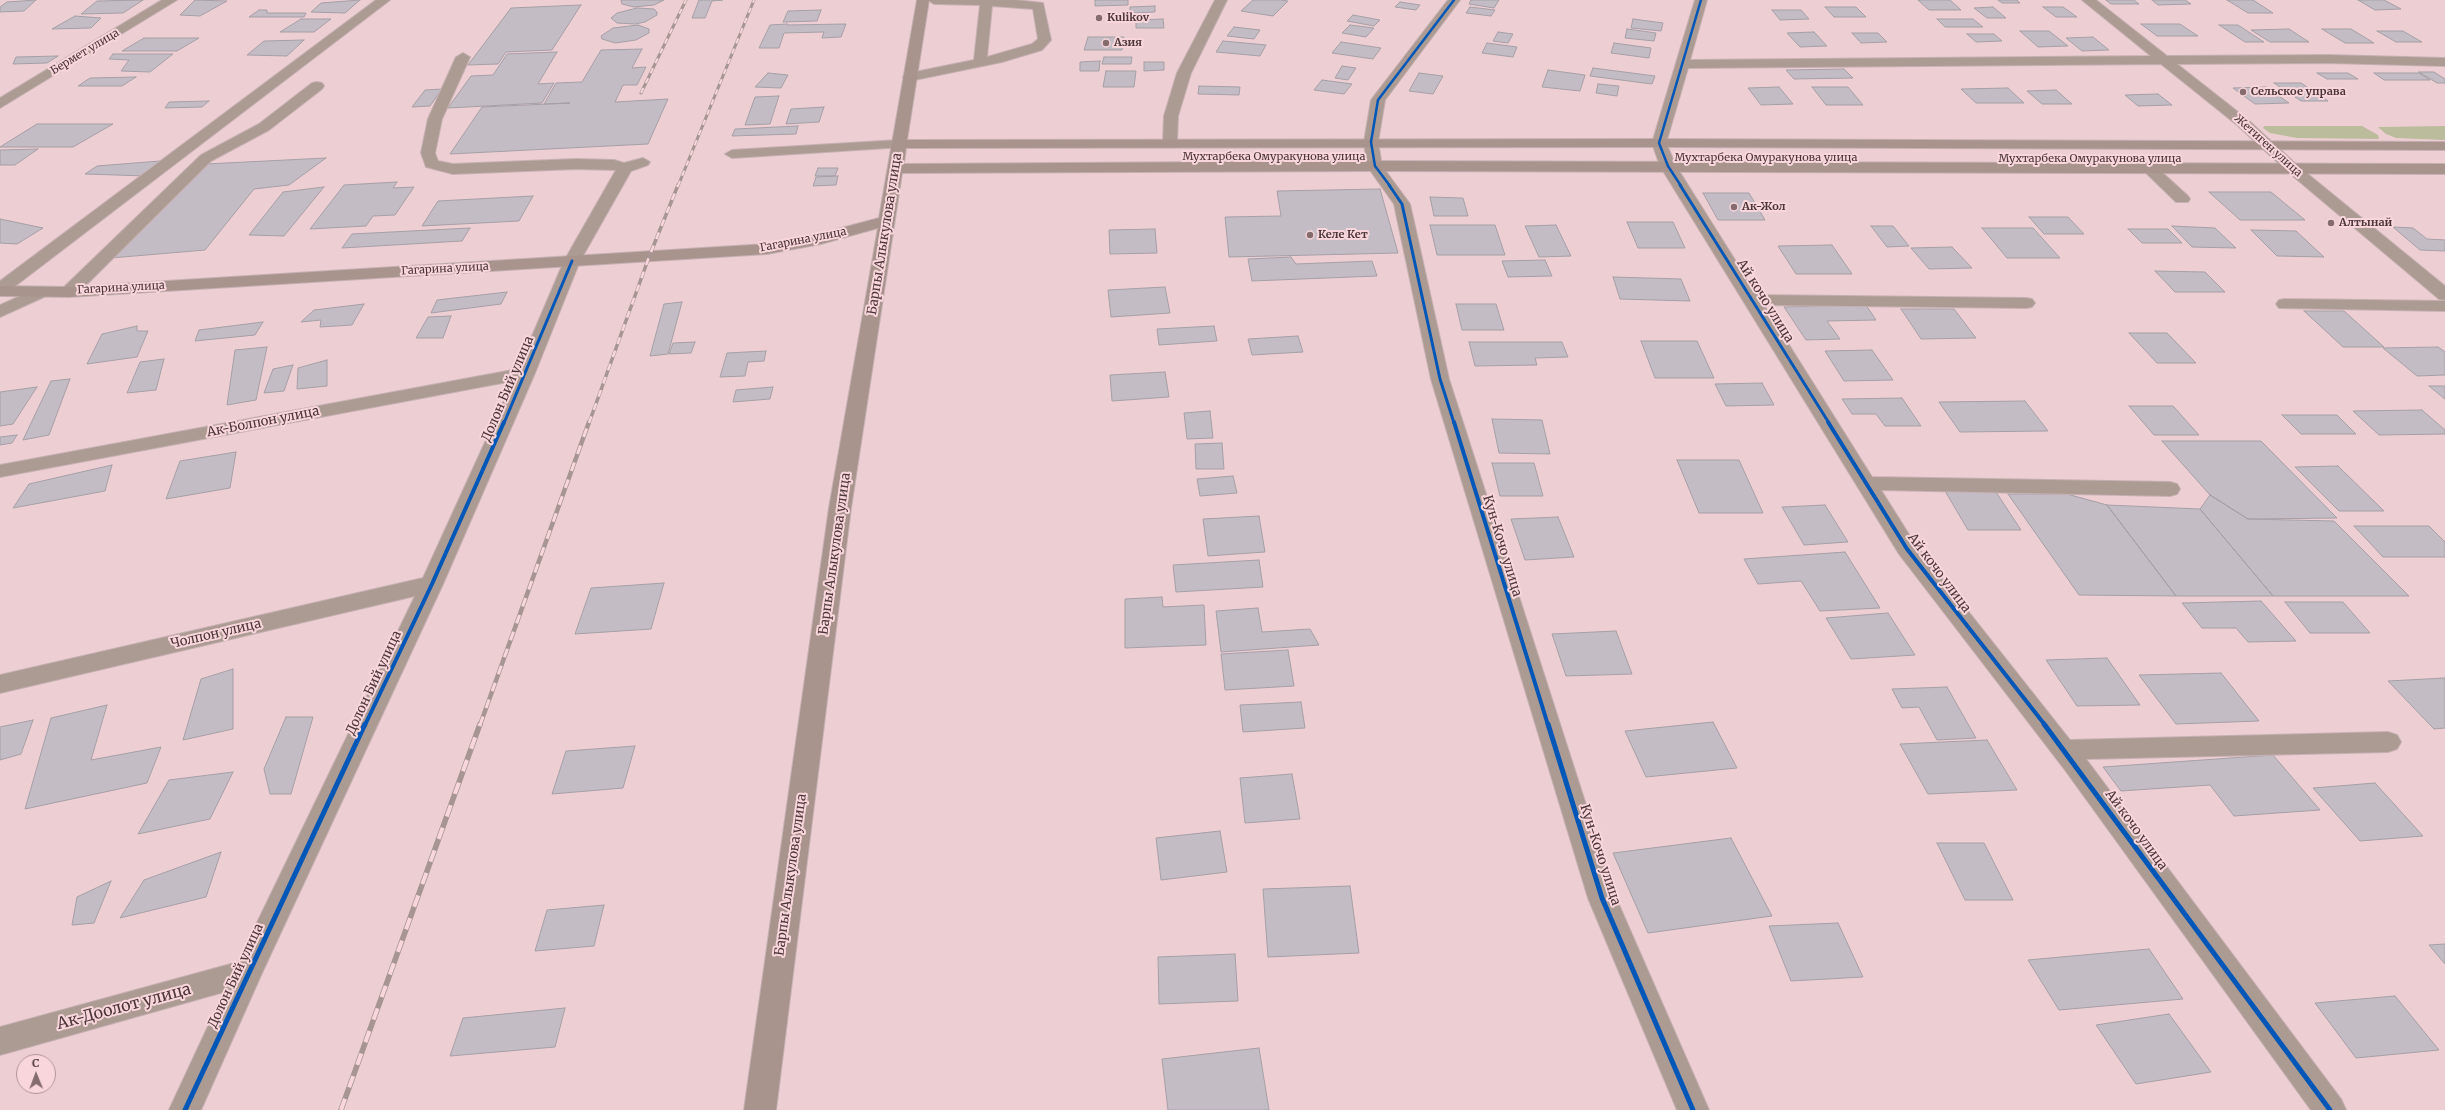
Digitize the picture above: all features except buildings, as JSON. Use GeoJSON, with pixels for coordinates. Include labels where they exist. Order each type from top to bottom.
{"type":"FeatureCollection","features":[{"type":"Feature","properties":{"kind":"main road","name":"Барпы Алыкулова улица"},"geometry":{"type":"LineString","coordinates":[[760,1110],[840,508],[922,0]]}},
{"type":"Feature","properties":{"kind":"main road","name":"Мухтарбека Омуракунова улица"},"geometry":{"type":"LineString","coordinates":[[899,144],[1170,142],[1659,142],[2445,146]]}},
{"type":"Feature","properties":{"kind":"main road","name":"Мухтарбека Омуракунова улица"},"geometry":{"type":"LineString","coordinates":[[895,169],[1668,166],[2445,170]]}},
{"type":"Feature","properties":{"kind":"main road","name":"Гагарина улица"},"geometry":{"type":"LineString","coordinates":[[0,290],[38,293],[69,292],[767,249],[821,239],[886,221]]}},
{"type":"Feature","properties":{"kind":"street","name":"Бермет улица"},"geometry":{"type":"LineString","coordinates":[[0,104],[171,0]]}},
{"type":"Feature","properties":{"kind":"street"},"geometry":{"type":"LineString","coordinates":[[0,290],[384,0]]}},
{"type":"Feature","properties":{"kind":"street"},"geometry":{"type":"LineString","coordinates":[[910,77],[980,62],[1037,47],[1045,40],[1039,6],[934,0]]}},
{"type":"Feature","properties":{"kind":"street"},"geometry":{"type":"LineString","coordinates":[[1170,142],[1171,116],[1184,73],[1221,0]]}},
{"type":"Feature","properties":{"kind":"street","name":"Кун-Кочо улица"},"geometry":{"type":"LineString","coordinates":[[1454,0],[1378,100],[1371,142],[1375,166],[1402,204],[1440,379],[1602,898],[1694,1110]]}},
{"type":"Feature","properties":{"kind":"street"},"geometry":{"type":"LineString","coordinates":[[1659,142],[1701,0]]}},
{"type":"Feature","properties":{"kind":"street","name":"Жетиген улица"},"geometry":{"type":"LineString","coordinates":[[2088,0],[2167,61],[2269,145],[2293,169],[2445,295]]}},
{"type":"Feature","properties":{"kind":"street"},"geometry":{"type":"LineString","coordinates":[[980,62],[986,2]]}},
{"type":"Feature","properties":{"kind":"street"},"geometry":{"type":"LineString","coordinates":[[463,58],[435,119],[428,153],[431,164],[453,169],[576,164],[614,165],[625,168],[643,162]]}},
{"type":"Feature","properties":{"kind":"street"},"geometry":{"type":"LineString","coordinates":[[1682,64],[2328,59],[2445,62]]}},
{"type":"Feature","properties":{"kind":"street"},"geometry":{"type":"LineString","coordinates":[[69,292],[206,158],[264,127],[317,86]]}},
{"type":"Feature","properties":{"kind":"street","name":"Ай кочо улица"},"geometry":{"type":"LineString","coordinates":[[1659,142],[1668,166],[1907,549],[2064,750],[2330,1110]]}},
{"type":"Feature","properties":{"kind":"street"},"geometry":{"type":"LineString","coordinates":[[732,154],[899,144]]}},
{"type":"Feature","properties":{"kind":"street","name":"Долон Бий улица"},"geometry":{"type":"LineString","coordinates":[[185,1110],[248,972],[432,584],[526,373],[572,261],[625,168]]}},
{"type":"Feature","properties":{"kind":"street"},"geometry":{"type":"LineString","coordinates":[[2149,168],[2182,199]]}},
{"type":"Feature","properties":{"kind":"street"},"geometry":{"type":"LineString","coordinates":[[0,312],[38,293]]}},
{"type":"Feature","properties":{"kind":"street"},"geometry":{"type":"LineString","coordinates":[[1752,300],[2026,304]]}},
{"type":"Feature","properties":{"kind":"street"},"geometry":{"type":"LineString","coordinates":[[2285,304],[2445,306]]}},
{"type":"Feature","properties":{"kind":"street","name":"Ак-Болпон улица"},"geometry":{"type":"LineString","coordinates":[[0,471],[526,373]]}},
{"type":"Feature","properties":{"kind":"street"},"geometry":{"type":"LineString","coordinates":[[1865,483],[2170,489]]}},
{"type":"Feature","properties":{"kind":"street","name":"Чолпон улица"},"geometry":{"type":"LineString","coordinates":[[0,684],[432,584]]}},
{"type":"Feature","properties":{"kind":"street"},"geometry":{"type":"LineString","coordinates":[[2064,750],[2388,742]]}},
{"type":"Feature","properties":{"kind":"street","name":"Ак-Доолот улица"},"geometry":{"type":"LineString","coordinates":[[0,1041],[248,972]]}},
{"type":"Feature","properties":{"kind":"green space"},"geometry":{"type":"Polygon","coordinates":[[[2264,126],[2362,126],[2378,135],[2379,139],[2297,138],[2270,133],[2263,128],[2264,126]]]}},
{"type":"Feature","properties":{"kind":"green space"},"geometry":{"type":"Polygon","coordinates":[[[2445,126],[2445,140],[2396,138],[2386,134],[2378,127],[2445,126]]]}},
{"type":"Feature","properties":{"kind":"railway"},"geometry":{"type":"LineString","coordinates":[[641,93],[686,0]]}},
{"type":"Feature","properties":{"kind":"railway"},"geometry":{"type":"LineString","coordinates":[[678,186],[754,0]]}},
{"type":"Feature","properties":{"kind":"railway"},"geometry":{"type":"LineString","coordinates":[[589,423],[649,257],[678,185]]}},
{"type":"Feature","properties":{"kind":"railway"},"geometry":{"type":"LineString","coordinates":[[480,725],[589,422]]}},
{"type":"Feature","properties":{"kind":"railway"},"geometry":{"type":"LineString","coordinates":[[341,1110],[480,724]]}},
{"type":"Feature","properties":{"kind":"cycle path"},"geometry":{"type":"LineString","coordinates":[[1454,0],[1378,100],[1371,142],[1375,166],[1402,204],[1440,379],[1602,898],[1693,1110]]}},
{"type":"Feature","properties":{"kind":"cycle path"},"geometry":{"type":"LineString","coordinates":[[1701,0],[1659,143],[1668,166],[1907,549],[2074,763],[2330,1110]]}},
{"type":"Feature","properties":{"kind":"cycle path"},"geometry":{"type":"LineString","coordinates":[[185,1110],[248,972],[432,584],[526,373],[572,261]]}},
{"type":"Feature","properties":{"kind":"place","name":"Kulikov"},"geometry":{"type":"Point","coordinates":[1099,18]}},
{"type":"Feature","properties":{"kind":"place","name":"Азия"},"geometry":{"type":"Point","coordinates":[1106,43]}},
{"type":"Feature","properties":{"kind":"place","name":"Сельское управа"},"geometry":{"type":"Point","coordinates":[2243,92]}},
{"type":"Feature","properties":{"kind":"place","name":"Ак-Жол"},"geometry":{"type":"Point","coordinates":[1734,207]}},
{"type":"Feature","properties":{"kind":"place","name":"Алтынай"},"geometry":{"type":"Point","coordinates":[2331,223]}},
{"type":"Feature","properties":{"kind":"place","name":"Келе Кет"},"geometry":{"type":"Point","coordinates":[1310,235]}}]}
